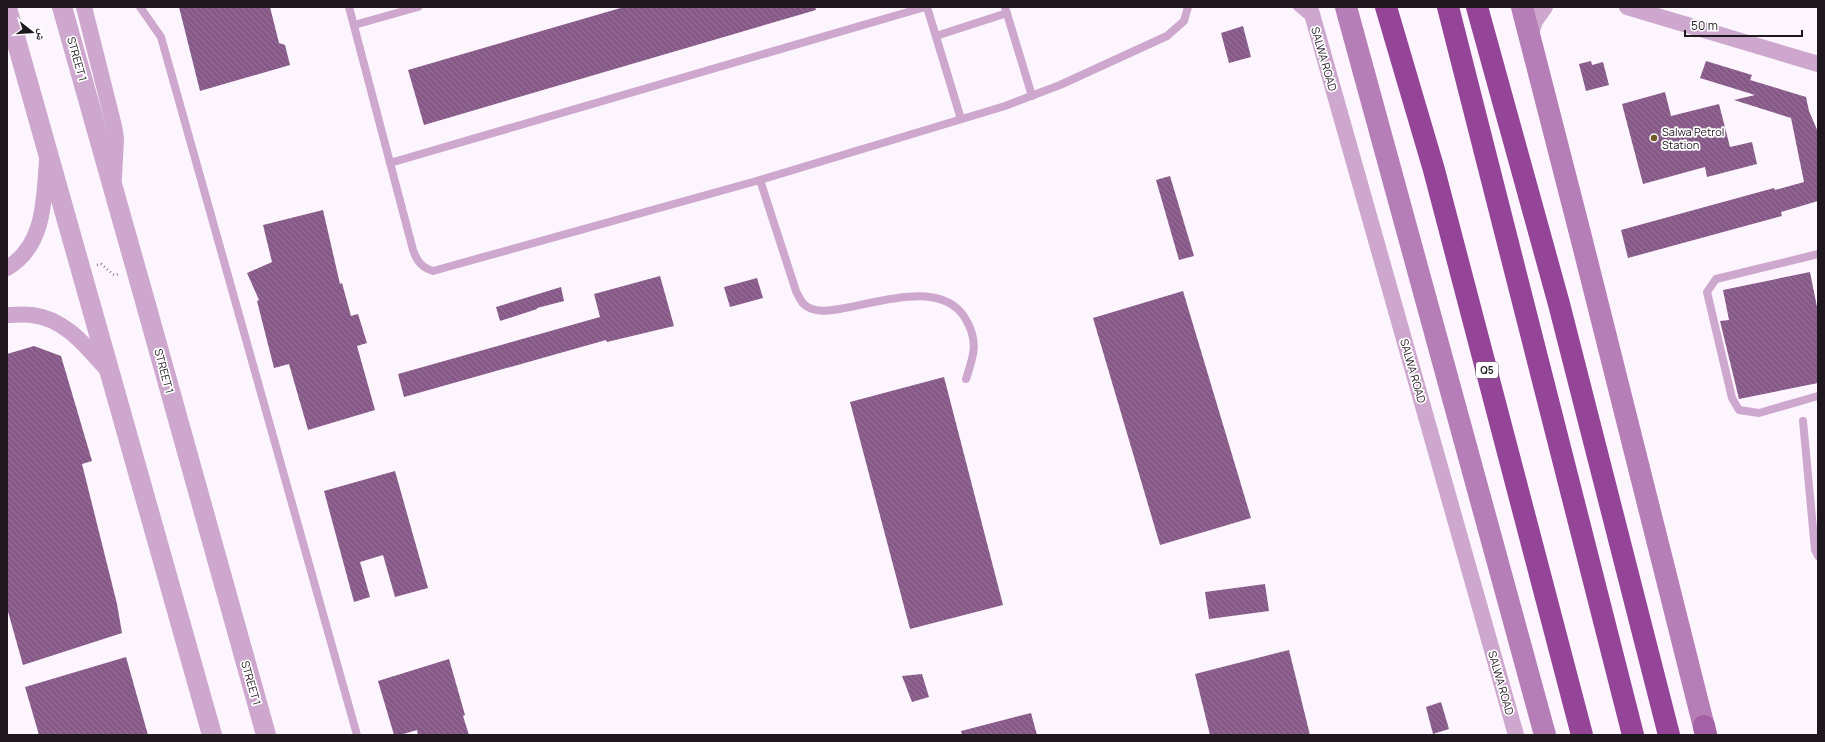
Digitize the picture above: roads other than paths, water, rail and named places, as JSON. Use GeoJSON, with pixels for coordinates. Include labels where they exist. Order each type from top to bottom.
{"type":"FeatureCollection","features":[{"type":"Feature","properties":{"kind":"highway","name":"Q5"},"geometry":{"type":"LineString","coordinates":[[1386,7],[1434,170],[1582,735]]}},
{"type":"Feature","properties":{"kind":"highway"},"geometry":{"type":"LineString","coordinates":[[1448,7],[1633,735]]}},
{"type":"Feature","properties":{"kind":"highway"},"geometry":{"type":"LineString","coordinates":[[1477,7],[1559,304],[1669,735]]}},
{"type":"Feature","properties":{"kind":"main road"},"geometry":{"type":"LineString","coordinates":[[1346,7],[1545,735]]}},
{"type":"Feature","properties":{"kind":"main road"},"geometry":{"type":"LineString","coordinates":[[1522,7],[1705,732]]}},
{"type":"Feature","properties":{"kind":"street","name":"STREET 1"},"geometry":{"type":"LineString","coordinates":[[62,7],[114,186],[136,270],[266,735]]}},
{"type":"Feature","properties":{"kind":"street"},"geometry":{"type":"LineString","coordinates":[[84,7],[114,126],[116,138],[114,186]]}},
{"type":"Feature","properties":{"kind":"street"},"geometry":{"type":"LineString","coordinates":[[1530,36],[1535,21],[1545,7]]}},
{"type":"Feature","properties":{"kind":"street"},"geometry":{"type":"LineString","coordinates":[[1629,7],[1818,64]]}},
{"type":"Feature","properties":{"kind":"street"},"geometry":{"type":"LineString","coordinates":[[7,8],[212,735]]}},
{"type":"Feature","properties":{"kind":"street","name":"SALWA ROAD"},"geometry":{"type":"LineString","coordinates":[[1312,14],[1516,735]]}},
{"type":"Feature","properties":{"kind":"street"},"geometry":{"type":"LineString","coordinates":[[7,268],[17,262],[30,247],[39,227],[44,196],[47,149]]}},
{"type":"Feature","properties":{"kind":"street"},"geometry":{"type":"LineString","coordinates":[[7,315],[32,315],[51,320],[68,330],[81,341],[110,374]]}},
{"type":"Feature","properties":{"kind":"lane"},"geometry":{"type":"LineString","coordinates":[[140,7],[161,37],[357,735]]}},
{"type":"Feature","properties":{"kind":"lane"},"geometry":{"type":"LineString","coordinates":[[349,7],[416,259],[424,268],[433,271],[760,180],[1005,106],[1060,85],[1166,36],[1184,21],[1188,7]]}},
{"type":"Feature","properties":{"kind":"lane"},"geometry":{"type":"LineString","coordinates":[[354,25],[418,7]]}},
{"type":"Feature","properties":{"kind":"lane"},"geometry":{"type":"LineString","coordinates":[[390,163],[926,7],[961,119]]}},
{"type":"Feature","properties":{"kind":"lane"},"geometry":{"type":"LineString","coordinates":[[1297,7],[1312,14]]}},
{"type":"Feature","properties":{"kind":"lane"},"geometry":{"type":"LineString","coordinates":[[936,36],[1006,10],[1032,96]]}},
{"type":"Feature","properties":{"kind":"lane"},"geometry":{"type":"LineString","coordinates":[[760,180],[796,292],[805,306],[812,309],[828,311],[910,296],[924,295],[939,298],[952,304],[963,314],[971,327],[974,342],[974,356],[966,379]]}},
{"type":"Feature","properties":{"kind":"lane"},"geometry":{"type":"LineString","coordinates":[[1818,254],[1716,279],[1707,292],[1732,398],[1739,410],[1759,413],[1818,396]]}},
{"type":"Feature","properties":{"kind":"lane"},"geometry":{"type":"LineString","coordinates":[[1803,421],[1815,550],[1818,556]]}},
{"type":"Feature","properties":{"kind":"place","name":"Salwa Petrol Station"},"geometry":{"type":"Point","coordinates":[1654,138]}}]}
